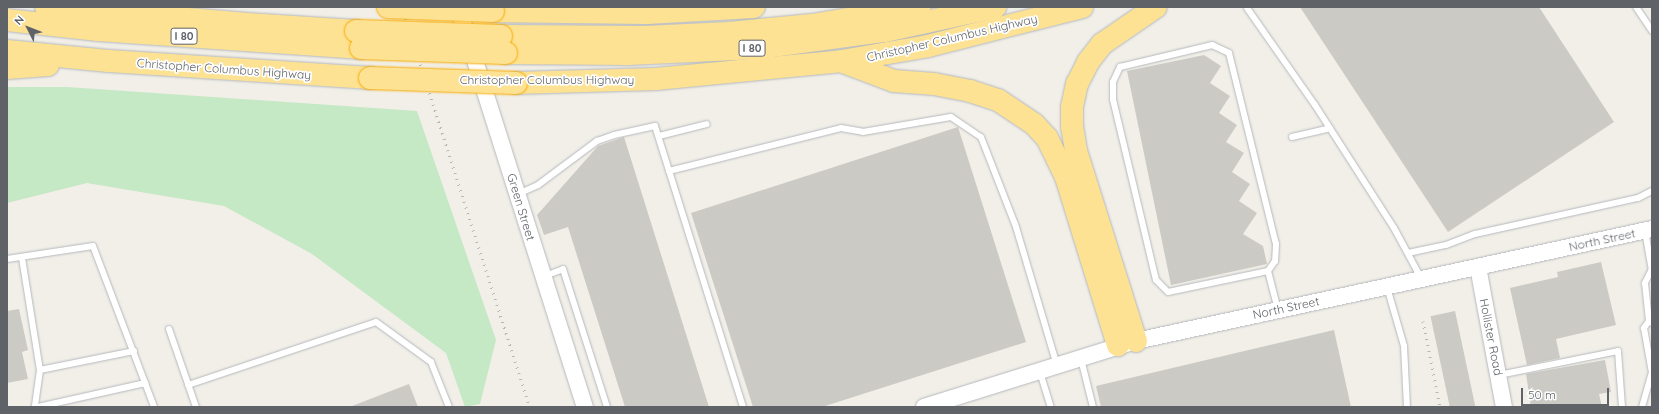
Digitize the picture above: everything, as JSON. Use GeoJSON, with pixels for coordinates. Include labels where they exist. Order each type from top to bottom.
{"type":"FeatureCollection","features":[{"type":"Feature","properties":{"kind":"highway","name":"Christopher Columbus Highway"},"geometry":{"type":"LineString","coordinates":[[46,7],[247,24],[358,40]]}},
{"type":"Feature","properties":{"kind":"highway"},"geometry":{"type":"LineString","coordinates":[[388,7],[493,11],[647,13],[754,7]]}},
{"type":"Feature","properties":{"kind":"highway"},"geometry":{"type":"LineString","coordinates":[[647,13],[671,7]]}},
{"type":"Feature","properties":{"kind":"highway","name":"Christopher Columbus Highway"},"geometry":{"type":"LineString","coordinates":[[504,44],[729,33],[812,25],[920,7]]}},
{"type":"Feature","properties":{"kind":"highway","name":"Christopher Columbus Highway"},"geometry":{"type":"LineString","coordinates":[[7,20],[98,30],[504,44],[628,54],[757,48],[885,31],[995,7]]}},
{"type":"Feature","properties":{"kind":"highway","name":"Christopher Columbus Highway"},"geometry":{"type":"LineString","coordinates":[[7,51],[109,61],[370,78],[516,83],[671,78],[842,61],[928,46],[1082,7]]}},
{"type":"Feature","properties":{"kind":"highway"},"geometry":{"type":"LineString","coordinates":[[1127,343],[1076,151],[1072,127],[1072,107],[1078,84],[1086,67],[1102,44],[1156,7]]}},
{"type":"Feature","properties":{"kind":"highway"},"geometry":{"type":"LineString","coordinates":[[7,68],[109,61]]}},
{"type":"Feature","properties":{"kind":"highway"},"geometry":{"type":"LineString","coordinates":[[842,61],[894,81],[934,84],[977,93],[998,100],[1034,124],[1047,138],[1066,177],[1127,343]]}},
{"type":"Feature","properties":{"kind":"street","name":"Green Street"},"geometry":{"type":"LineString","coordinates":[[458,7],[585,407]]}},
{"type":"Feature","properties":{"kind":"street","name":"North Street"},"geometry":{"type":"LineString","coordinates":[[924,407],[1127,343],[1649,230]]}},
{"type":"Feature","properties":{"kind":"street","name":"Hollister Road"},"geometry":{"type":"LineString","coordinates":[[1478,267],[1504,407]]}},
{"type":"Feature","properties":{"kind":"lane"},"geometry":{"type":"LineString","coordinates":[[1636,7],[1652,31]]}},
{"type":"Feature","properties":{"kind":"lane"},"geometry":{"type":"LineString","coordinates":[[1247,8],[1330,128],[1408,253],[1422,279]]}},
{"type":"Feature","properties":{"kind":"lane"},"geometry":{"type":"LineString","coordinates":[[1268,271],[1168,292],[1156,280],[1113,99],[1113,82],[1120,67],[1212,45],[1229,53],[1276,244],[1275,261],[1268,271],[1278,310]]}},
{"type":"Feature","properties":{"kind":"lane"},"geometry":{"type":"LineString","coordinates":[[670,171],[841,128],[863,132],[951,117],[981,137],[1016,227],[1056,365]]}},
{"type":"Feature","properties":{"kind":"lane"},"geometry":{"type":"LineString","coordinates":[[659,136],[706,124]]}},
{"type":"Feature","properties":{"kind":"lane"},"geometry":{"type":"LineString","coordinates":[[517,194],[538,184],[603,139],[656,126],[742,407]]}},
{"type":"Feature","properties":{"kind":"lane"},"geometry":{"type":"LineString","coordinates":[[1292,137],[1330,128]]}},
{"type":"Feature","properties":{"kind":"lane"},"geometry":{"type":"LineString","coordinates":[[1408,253],[1446,245],[1475,234],[1638,198],[1652,191]]}},
{"type":"Feature","properties":{"kind":"lane"},"geometry":{"type":"LineString","coordinates":[[1642,407],[1652,373],[1644,328],[1651,322],[1645,283],[1652,269],[1649,230]]}},
{"type":"Feature","properties":{"kind":"lane"},"geometry":{"type":"LineString","coordinates":[[7,259],[22,258],[93,246],[154,407]]}},
{"type":"Feature","properties":{"kind":"lane"},"geometry":{"type":"LineString","coordinates":[[22,258],[40,370],[35,407]]}},
{"type":"Feature","properties":{"kind":"lane"},"geometry":{"type":"LineString","coordinates":[[543,276],[563,269],[607,407]]}},
{"type":"Feature","properties":{"kind":"lane"},"geometry":{"type":"LineString","coordinates":[[1387,286],[1404,346],[1407,407]]}},
{"type":"Feature","properties":{"kind":"lane"},"geometry":{"type":"LineString","coordinates":[[188,385],[376,322],[431,362],[449,407]]}},
{"type":"Feature","properties":{"kind":"lane"},"geometry":{"type":"LineString","coordinates":[[169,329],[196,407]]}},
{"type":"Feature","properties":{"kind":"lane"},"geometry":{"type":"LineString","coordinates":[[40,370],[134,351]]}},
{"type":"Feature","properties":{"kind":"lane"},"geometry":{"type":"LineString","coordinates":[[1498,376],[1618,351],[1622,407]]}},
{"type":"Feature","properties":{"kind":"lane"},"geometry":{"type":"LineString","coordinates":[[1080,357],[1093,407]]}},
{"type":"Feature","properties":{"kind":"lane"},"geometry":{"type":"LineString","coordinates":[[1040,370],[1051,407]]}},
{"type":"Feature","properties":{"kind":"lane"},"geometry":{"type":"LineString","coordinates":[[38,407],[145,383]]}},
{"type":"Feature","properties":{"kind":"green space"},"geometry":{"type":"Polygon","coordinates":[[[7,87],[67,87],[417,111],[496,340],[480,404],[465,407],[446,353],[312,254],[224,206],[87,183],[7,203],[7,87]]]}},
{"type":"Feature","properties":{"kind":"building"},"geometry":{"type":"Polygon","coordinates":[[[1300,7],[1539,7],[1614,122],[1448,232],[1300,7]]]}},
{"type":"Feature","properties":{"kind":"building"},"geometry":{"type":"Polygon","coordinates":[[[1204,55],[1221,66],[1210,83],[1230,96],[1219,113],[1237,125],[1226,142],[1244,153],[1232,172],[1250,184],[1239,201],[1257,213],[1243,234],[1263,246],[1267,264],[1171,285],[1127,71],[1204,55]]]}},
{"type":"Feature","properties":{"kind":"building"},"geometry":{"type":"Polygon","coordinates":[[[958,127],[1026,342],[822,407],[753,407],[691,213],[958,127]]]}},
{"type":"Feature","properties":{"kind":"building"},"geometry":{"type":"Polygon","coordinates":[[[624,137],[709,407],[625,407],[568,227],[544,235],[537,215],[598,146],[624,137]]]}},
{"type":"Feature","properties":{"kind":"building"},"geometry":{"type":"Polygon","coordinates":[[[1601,262],[1616,325],[1556,339],[1560,358],[1527,365],[1510,288],[1558,277],[1557,272],[1601,262]]]}},
{"type":"Feature","properties":{"kind":"building"},"geometry":{"type":"Polygon","coordinates":[[[19,309],[28,350],[22,352],[28,379],[7,383],[7,311],[19,309]]]}},
{"type":"Feature","properties":{"kind":"building"},"geometry":{"type":"Polygon","coordinates":[[[1455,311],[1475,407],[1450,407],[1431,316],[1455,311]]]}},
{"type":"Feature","properties":{"kind":"building"},"geometry":{"type":"Polygon","coordinates":[[[1334,330],[1351,407],[1101,407],[1096,386],[1334,330]]]}},
{"type":"Feature","properties":{"kind":"building"},"geometry":{"type":"Polygon","coordinates":[[[1605,360],[1611,392],[1599,394],[1602,407],[1531,407],[1526,374],[1605,360]]]}},
{"type":"Feature","properties":{"kind":"building"},"geometry":{"type":"Polygon","coordinates":[[[409,384],[418,407],[352,406],[409,384]]]}},
{"type":"Feature","properties":{"kind":"railway"},"geometry":{"type":"LineString","coordinates":[[402,7],[530,407]]}},
{"type":"Feature","properties":{"kind":"railway"},"geometry":{"type":"LineString","coordinates":[[1423,321],[1440,407]]}}]}
